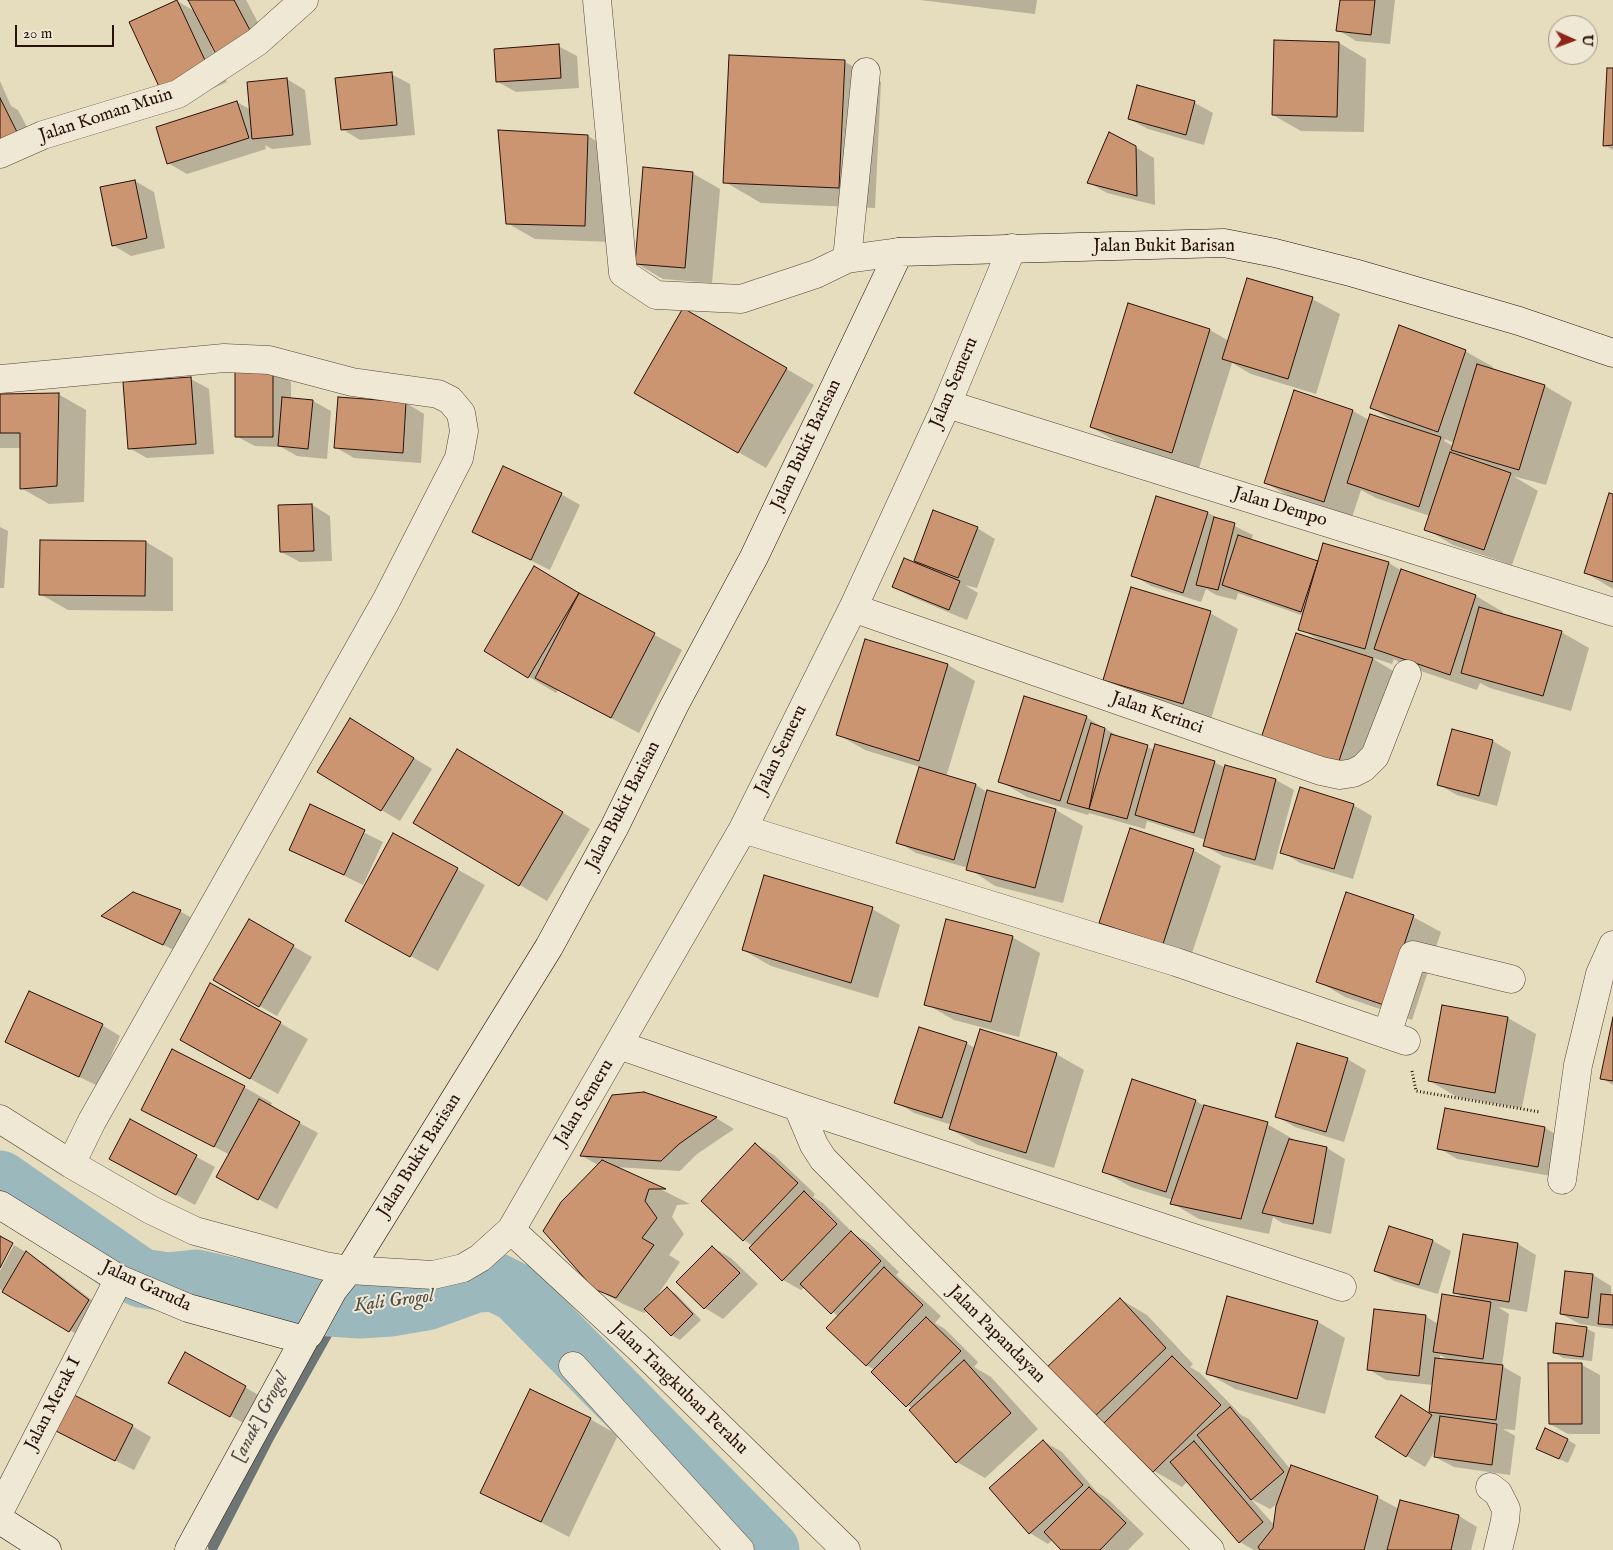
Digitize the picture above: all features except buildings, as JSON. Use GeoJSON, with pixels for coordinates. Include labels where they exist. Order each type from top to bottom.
{"type":"FeatureCollection","features":[{"type":"Feature","properties":{"kind":"street","name":"Jalan Koman Muin"},"geometry":{"type":"LineString","coordinates":[[0,154],[43,134],[178,94],[257,42],[304,0]]}},
{"type":"Feature","properties":{"kind":"street"},"geometry":{"type":"LineString","coordinates":[[597,0],[623,273],[656,295],[741,299],[816,274],[847,259],[899,252]]}},
{"type":"Feature","properties":{"kind":"street"},"geometry":{"type":"LineString","coordinates":[[847,259],[866,72]]}},
{"type":"Feature","properties":{"kind":"street","name":"Jalan Bukit Barisan"},"geometry":{"type":"LineString","coordinates":[[189,1550],[306,1337],[549,947],[614,828],[674,706],[754,557],[899,252],[1224,243],[1275,253],[1354,273],[1518,321],[1613,353]]}},
{"type":"Feature","properties":{"kind":"street","name":"Jalan Semeru"},"geometry":{"type":"LineString","coordinates":[[511,1230],[742,830],[853,608],[946,404],[1012,248]]}},
{"type":"Feature","properties":{"kind":"street"},"geometry":{"type":"LineString","coordinates":[[0,379],[224,358],[269,360],[352,382],[438,394],[450,400],[461,413],[464,431],[459,458],[386,601],[97,1112],[71,1164]]}},
{"type":"Feature","properties":{"kind":"street","name":"Jalan Dempo"},"geometry":{"type":"LineString","coordinates":[[946,404],[1613,612]]}},
{"type":"Feature","properties":{"kind":"street","name":"Jalan Kerinci"},"geometry":{"type":"LineString","coordinates":[[853,608],[1321,771],[1340,775],[1353,773],[1363,768],[1374,756],[1407,674]]}},
{"type":"Feature","properties":{"kind":"street"},"geometry":{"type":"LineString","coordinates":[[742,830],[1167,959],[1396,1037],[1413,955],[1511,979]]}},
{"type":"Feature","properties":{"kind":"street"},"geometry":{"type":"LineString","coordinates":[[1562,1180],[1578,1065],[1600,974],[1613,945]]}},
{"type":"Feature","properties":{"kind":"street"},"geometry":{"type":"LineString","coordinates":[[619,1045],[798,1107],[1342,1287]]}},
{"type":"Feature","properties":{"kind":"street","name":"Jalan Papandayan"},"geometry":{"type":"LineString","coordinates":[[798,1107],[811,1139],[823,1159],[1210,1550]]}},
{"type":"Feature","properties":{"kind":"street"},"geometry":{"type":"LineString","coordinates":[[0,1118],[71,1164],[151,1210],[195,1231],[325,1266],[341,1280],[433,1276],[447,1273],[480,1258],[511,1230]]}},
{"type":"Feature","properties":{"kind":"street","name":"Jalan Garuda"},"geometry":{"type":"LineString","coordinates":[[0,1205],[113,1289],[306,1337]]}},
{"type":"Feature","properties":{"kind":"street","name":"Jalan Tangkuban Perahu"},"geometry":{"type":"LineString","coordinates":[[511,1230],[642,1351],[846,1550]]}},
{"type":"Feature","properties":{"kind":"street","name":"Jalan Merak I"},"geometry":{"type":"LineString","coordinates":[[0,1510],[113,1289]]}},
{"type":"Feature","properties":{"kind":"street"},"geometry":{"type":"LineString","coordinates":[[573,1366],[740,1550]]}},
{"type":"Feature","properties":{"kind":"street"},"geometry":{"type":"LineString","coordinates":[[1490,1488],[1498,1493],[1506,1509],[1506,1521],[1498,1550]]}},
{"type":"Feature","properties":{"kind":"street"},"geometry":{"type":"LineString","coordinates":[[0,1520],[47,1550]]}},
{"type":"Feature","properties":{"kind":"path"},"geometry":{"type":"LineString","coordinates":[[1396,1037],[1416,1091],[1542,1113]]}},
{"type":"Feature","properties":{"kind":"waterway","name":"Kali Grogol"},"geometry":{"type":"LineString","coordinates":[[0,1180],[141,1278],[167,1282],[196,1279],[317,1306],[359,1309],[391,1307],[426,1301],[476,1283],[495,1282],[517,1293],[770,1550]]}},
{"type":"Feature","properties":{"kind":"waterway","name":"[anak] Grogol"},"geometry":{"type":"LineString","coordinates":[[213,1547],[270,1436],[342,1308]]}}]}
